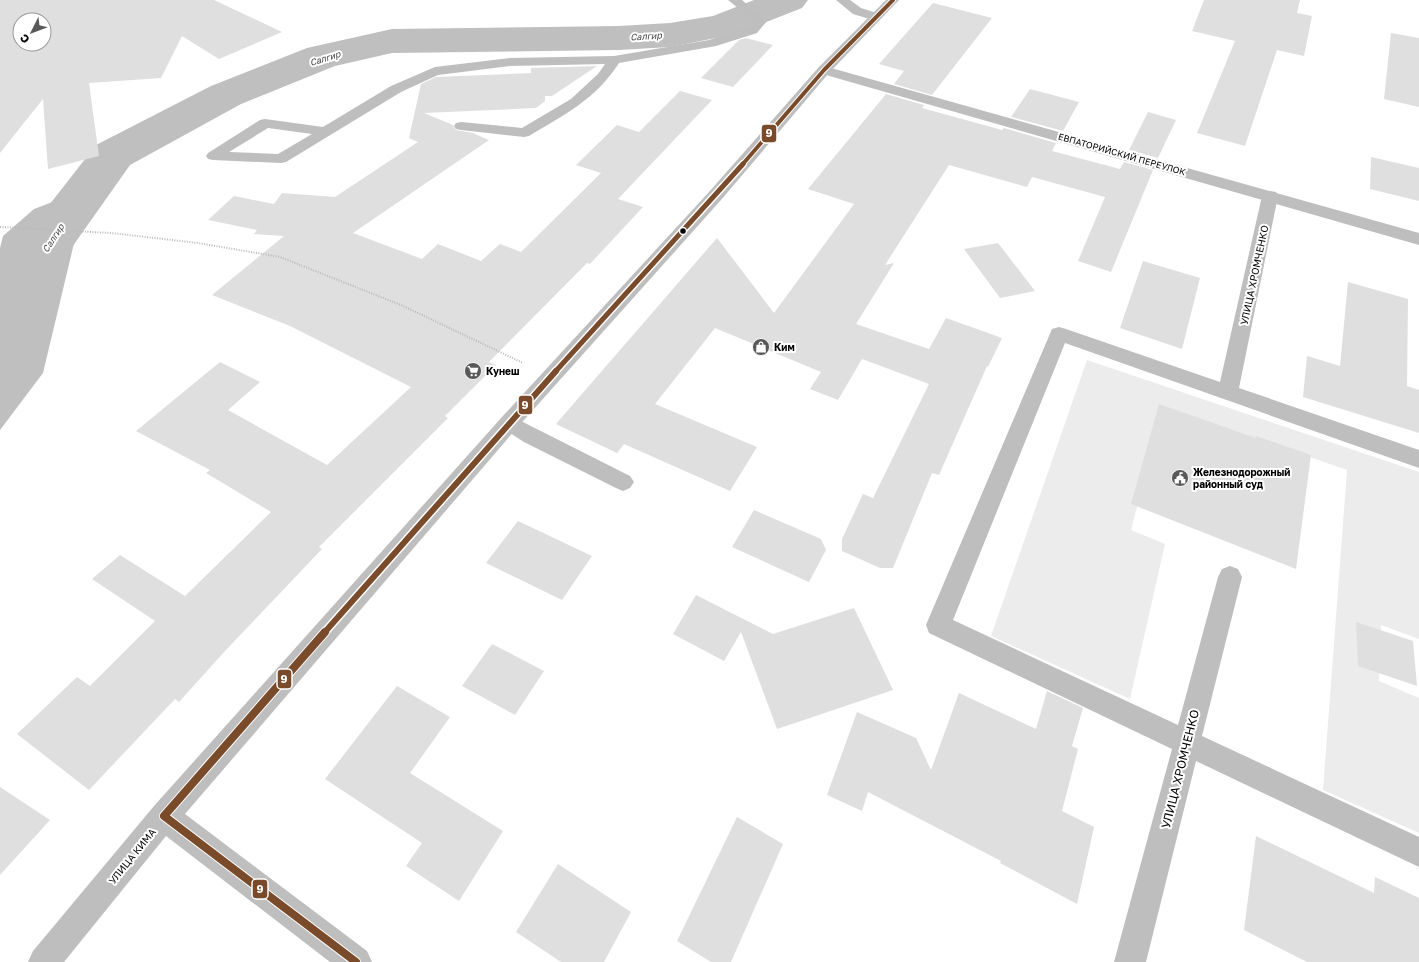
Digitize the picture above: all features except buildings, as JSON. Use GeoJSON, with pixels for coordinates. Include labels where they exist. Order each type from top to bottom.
{"type":"FeatureCollection","features":[{"type":"Feature","properties":{"kind":"street","name":"УЛИЦА КИМА"},"geometry":{"type":"LineString","coordinates":[[44,962],[164,816],[509,423],[715,196],[824,70],[893,0]]}},
{"type":"Feature","properties":{"kind":"street","name":"ЕВПАТОРИЙСКИЙ ПЕРЕУЛОК"},"geometry":{"type":"LineString","coordinates":[[824,70],[1419,239]]}},
{"type":"Feature","properties":{"kind":"street","name":"УЛИЦА ХРОМЧЕНКО"},"geometry":{"type":"LineString","coordinates":[[1228,392],[1270,196]]}},
{"type":"Feature","properties":{"kind":"street"},"geometry":{"type":"LineString","coordinates":[[1419,458],[1059,334],[938,625],[1419,852]]}},
{"type":"Feature","properties":{"kind":"street","name":"УЛИЦА ХРОМЧЕНКО"},"geometry":{"type":"LineString","coordinates":[[1130,962],[1230,577]]}},
{"type":"Feature","properties":{"kind":"street"},"geometry":{"type":"LineString","coordinates":[[164,816],[356,962]]}},
{"type":"Feature","properties":{"kind":"lane"},"geometry":{"type":"LineString","coordinates":[[326,132],[265,123],[213,156],[281,159],[326,132],[396,89],[435,71],[510,62],[614,60],[711,43],[753,30],[760,21],[734,0]]}},
{"type":"Feature","properties":{"kind":"lane"},"geometry":{"type":"LineString","coordinates":[[842,0],[857,11],[876,17]]}},
{"type":"Feature","properties":{"kind":"lane"},"geometry":{"type":"LineString","coordinates":[[461,126],[524,133],[576,102],[603,77],[614,60]]}},
{"type":"Feature","properties":{"kind":"lane"},"geometry":{"type":"LineString","coordinates":[[509,423],[531,436],[623,482]]}},
{"type":"Feature","properties":{"kind":"path"},"geometry":{"type":"LineString","coordinates":[[0,227],[111,233],[198,243],[280,257],[402,305],[524,364]]}},
{"type":"Feature","properties":{"kind":"shaded area"},"geometry":{"type":"Polygon","coordinates":[[[1087,360],[1419,472],[1419,639],[1381,625],[1379,681],[1419,698],[1419,833],[1323,790],[1347,470],[1163,406],[1131,530],[1165,544],[1130,699],[991,636],[1087,360]]]}},
{"type":"Feature","properties":{"kind":"water"},"geometry":{"type":"Polygon","coordinates":[[[87,189],[43,373],[0,430],[0,248],[3,236],[34,209],[87,189]]]}},
{"type":"Feature","properties":{"kind":"waterway","name":"Салгир"},"geometry":{"type":"LineString","coordinates":[[0,362],[22,320],[44,248],[113,155],[226,95],[322,57],[392,41],[619,38],[670,35],[722,26],[789,0]]}},
{"type":"Feature","properties":{"kind":"transit line","name":"9"},"geometry":{"type":"LineString","coordinates":[[164,816],[509,423],[715,196],[824,70],[893,0]]}},
{"type":"Feature","properties":{"kind":"transit line","name":"9"},"geometry":{"type":"LineString","coordinates":[[164,816],[356,962]]}},
{"type":"Feature","properties":{"kind":"place","name":"Ким"},"geometry":{"type":"Point","coordinates":[761,347]}},
{"type":"Feature","properties":{"kind":"place","name":"Кунеш"},"geometry":{"type":"Point","coordinates":[473,371]}},
{"type":"Feature","properties":{"kind":"place","name":"Железнодорожный районный суд"},"geometry":{"type":"Point","coordinates":[1180,478]}}]}
